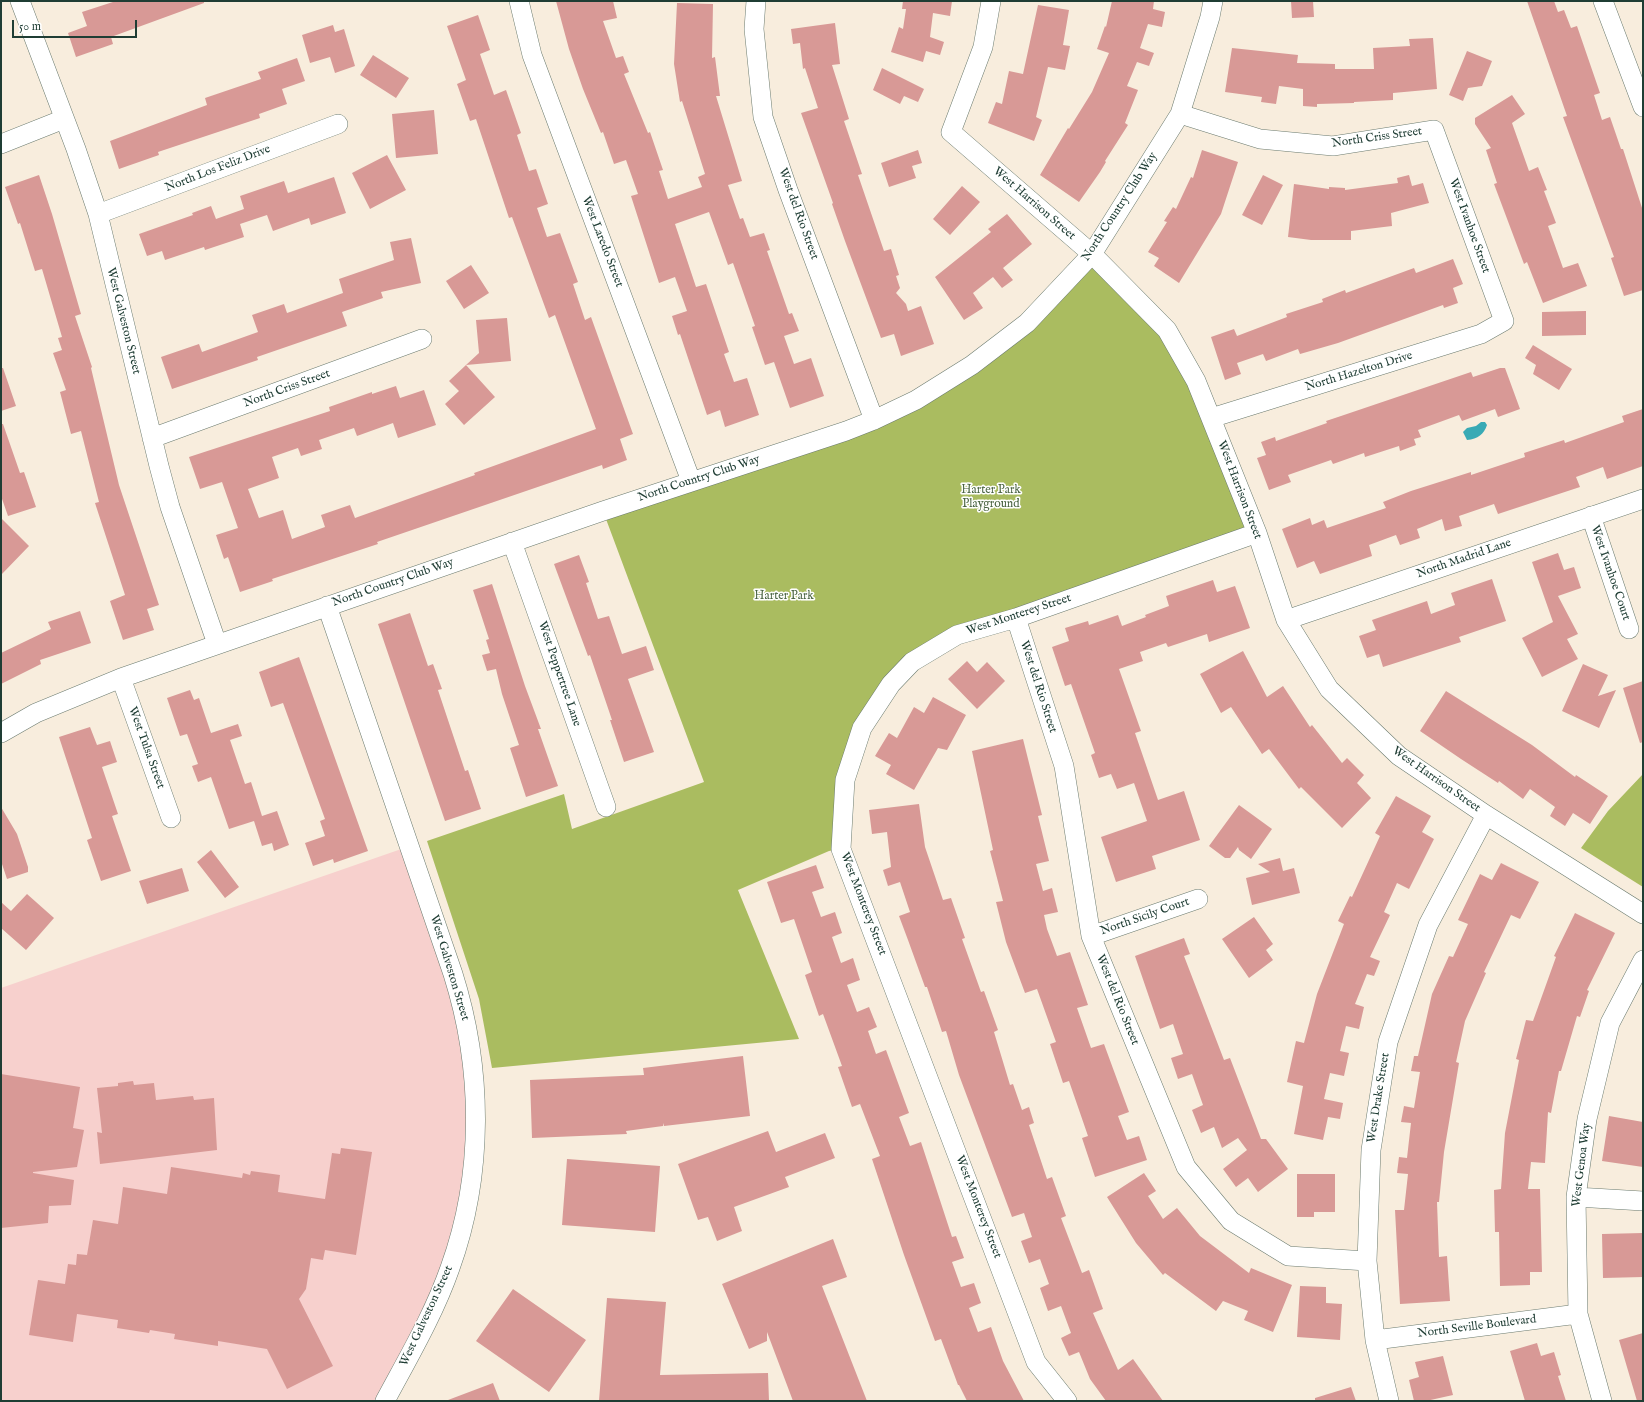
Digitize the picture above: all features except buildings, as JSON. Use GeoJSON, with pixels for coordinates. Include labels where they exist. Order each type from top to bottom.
{"type":"FeatureCollection","features":[{"type":"Feature","properties":{"kind":"street","name":"West Galveston Street"},"geometry":{"type":"LineString","coordinates":[[20,1],[98,214],[170,507],[217,644]]}},
{"type":"Feature","properties":{"kind":"street","name":"West Laredo Street"},"geometry":{"type":"LineString","coordinates":[[519,1],[532,55],[691,481]]}},
{"type":"Feature","properties":{"kind":"street","name":"West del Rio Street"},"geometry":{"type":"LineString","coordinates":[[756,1],[754,29],[763,116],[788,190],[874,420]]}},
{"type":"Feature","properties":{"kind":"street","name":"West Harrison Street"},"geometry":{"type":"LineString","coordinates":[[991,1],[983,47],[951,132],[1092,254],[1167,330],[1196,381],[1257,533],[1286,620],[1330,689],[1399,756],[1486,815],[1643,914]]}},
{"type":"Feature","properties":{"kind":"street","name":"North Country Club Way"},"geometry":{"type":"LineString","coordinates":[[1,733],[36,713],[120,678],[512,542],[874,420],[916,400],[972,365],[1027,323],[1092,254],[1180,114],[1210,18],[1213,1]]}},
{"type":"Feature","properties":{"kind":"street"},"geometry":{"type":"LineString","coordinates":[[1603,1],[1643,107]]}},
{"type":"Feature","properties":{"kind":"street","name":"North Criss Street"},"geometry":{"type":"LineString","coordinates":[[1180,114],[1260,139],[1334,146],[1434,130]]}},
{"type":"Feature","properties":{"kind":"street"},"geometry":{"type":"LineString","coordinates":[[1,144],[64,119]]}},
{"type":"Feature","properties":{"kind":"street","name":"North Los Feliz Drive"},"geometry":{"type":"LineString","coordinates":[[98,214],[338,124]]}},
{"type":"Feature","properties":{"kind":"street","name":"West Ivanhoe Street"},"geometry":{"type":"LineString","coordinates":[[1434,130],[1504,321]]}},
{"type":"Feature","properties":{"kind":"street","name":"North Hazelton Drive"},"geometry":{"type":"LineString","coordinates":[[1211,418],[1481,334],[1504,321]]}},
{"type":"Feature","properties":{"kind":"street","name":"North Criss Street"},"geometry":{"type":"LineString","coordinates":[[152,438],[422,339]]}},
{"type":"Feature","properties":{"kind":"street","name":"North Madrid Lane"},"geometry":{"type":"LineString","coordinates":[[1286,620],[1643,499]]}},
{"type":"Feature","properties":{"kind":"street","name":"West Ivanhoe Court"},"geometry":{"type":"LineString","coordinates":[[1591,516],[1629,629]]}},
{"type":"Feature","properties":{"kind":"street","name":"West Monterey Street"},"geometry":{"type":"LineString","coordinates":[[1067,1401],[1036,1362],[841,849],[844,780],[862,728],[891,684],[912,662],[957,635],[1016,618],[1257,533]]}},
{"type":"Feature","properties":{"kind":"street","name":"West Peppertree Lane"},"geometry":{"type":"LineString","coordinates":[[512,542],[606,807]]}},
{"type":"Feature","properties":{"kind":"street","name":"West Galveston Street"},"geometry":{"type":"LineString","coordinates":[[327,606],[459,993],[471,1049],[474,1080],[475,1146],[470,1190],[462,1234],[441,1291],[385,1401]]}},
{"type":"Feature","properties":{"kind":"street","name":"West del Rio Street"},"geometry":{"type":"LineString","coordinates":[[1016,618],[1064,766],[1091,936],[1186,1167],[1231,1221],[1288,1256],[1367,1261]]}},
{"type":"Feature","properties":{"kind":"street","name":"West Tulsa Street"},"geometry":{"type":"LineString","coordinates":[[120,678],[171,818]]}},
{"type":"Feature","properties":{"kind":"street","name":"West Drake Street"},"geometry":{"type":"LineString","coordinates":[[1389,1401],[1375,1340],[1367,1261],[1371,1150],[1388,1042],[1428,925],[1486,815]]}},
{"type":"Feature","properties":{"kind":"street","name":"North Sicily Court"},"geometry":{"type":"LineString","coordinates":[[1091,936],[1198,899]]}},
{"type":"Feature","properties":{"kind":"street","name":"West Genoa Way"},"geometry":{"type":"LineString","coordinates":[[1602,1401],[1578,1314],[1576,1197],[1587,1120],[1610,1023],[1643,960]]}},
{"type":"Feature","properties":{"kind":"street"},"geometry":{"type":"LineString","coordinates":[[1576,1197],[1643,1202]]}},
{"type":"Feature","properties":{"kind":"street","name":"North Seville Boulevard"},"geometry":{"type":"LineString","coordinates":[[1375,1340],[1578,1314]]}},
{"type":"Feature","properties":{"kind":"shaded area"},"geometry":{"type":"Polygon","coordinates":[[[410,846],[471,1049],[461,1234],[385,1401],[1,1401],[1,988],[410,846]]]}},
{"type":"Feature","properties":{"kind":"green space","name":"Harter Park"},"geometry":{"type":"Polygon","coordinates":[[[1092,254],[1167,330],[1257,533],[933,648],[862,728],[841,849],[829,851],[738,890],[799,1039],[492,1068],[479,999],[427,841],[564,794],[572,829],[704,782],[603,511],[846,431],[972,365],[1092,254]]]}},
{"type":"Feature","properties":{"kind":"green space"},"geometry":{"type":"Polygon","coordinates":[[[1643,774],[1643,887],[1581,848],[1608,811],[1643,774]]]}},
{"type":"Feature","properties":{"kind":"water"},"geometry":{"type":"Polygon","coordinates":[[[1481,422],[1485,422],[1487,425],[1484,431],[1480,436],[1467,440],[1463,432],[1467,428],[1476,426],[1481,422]]]}},
{"type":"Feature","properties":{"kind":"park label","name":"Harter Park Playground"},"geometry":{"type":"Point","coordinates":[991,498]}}]}
